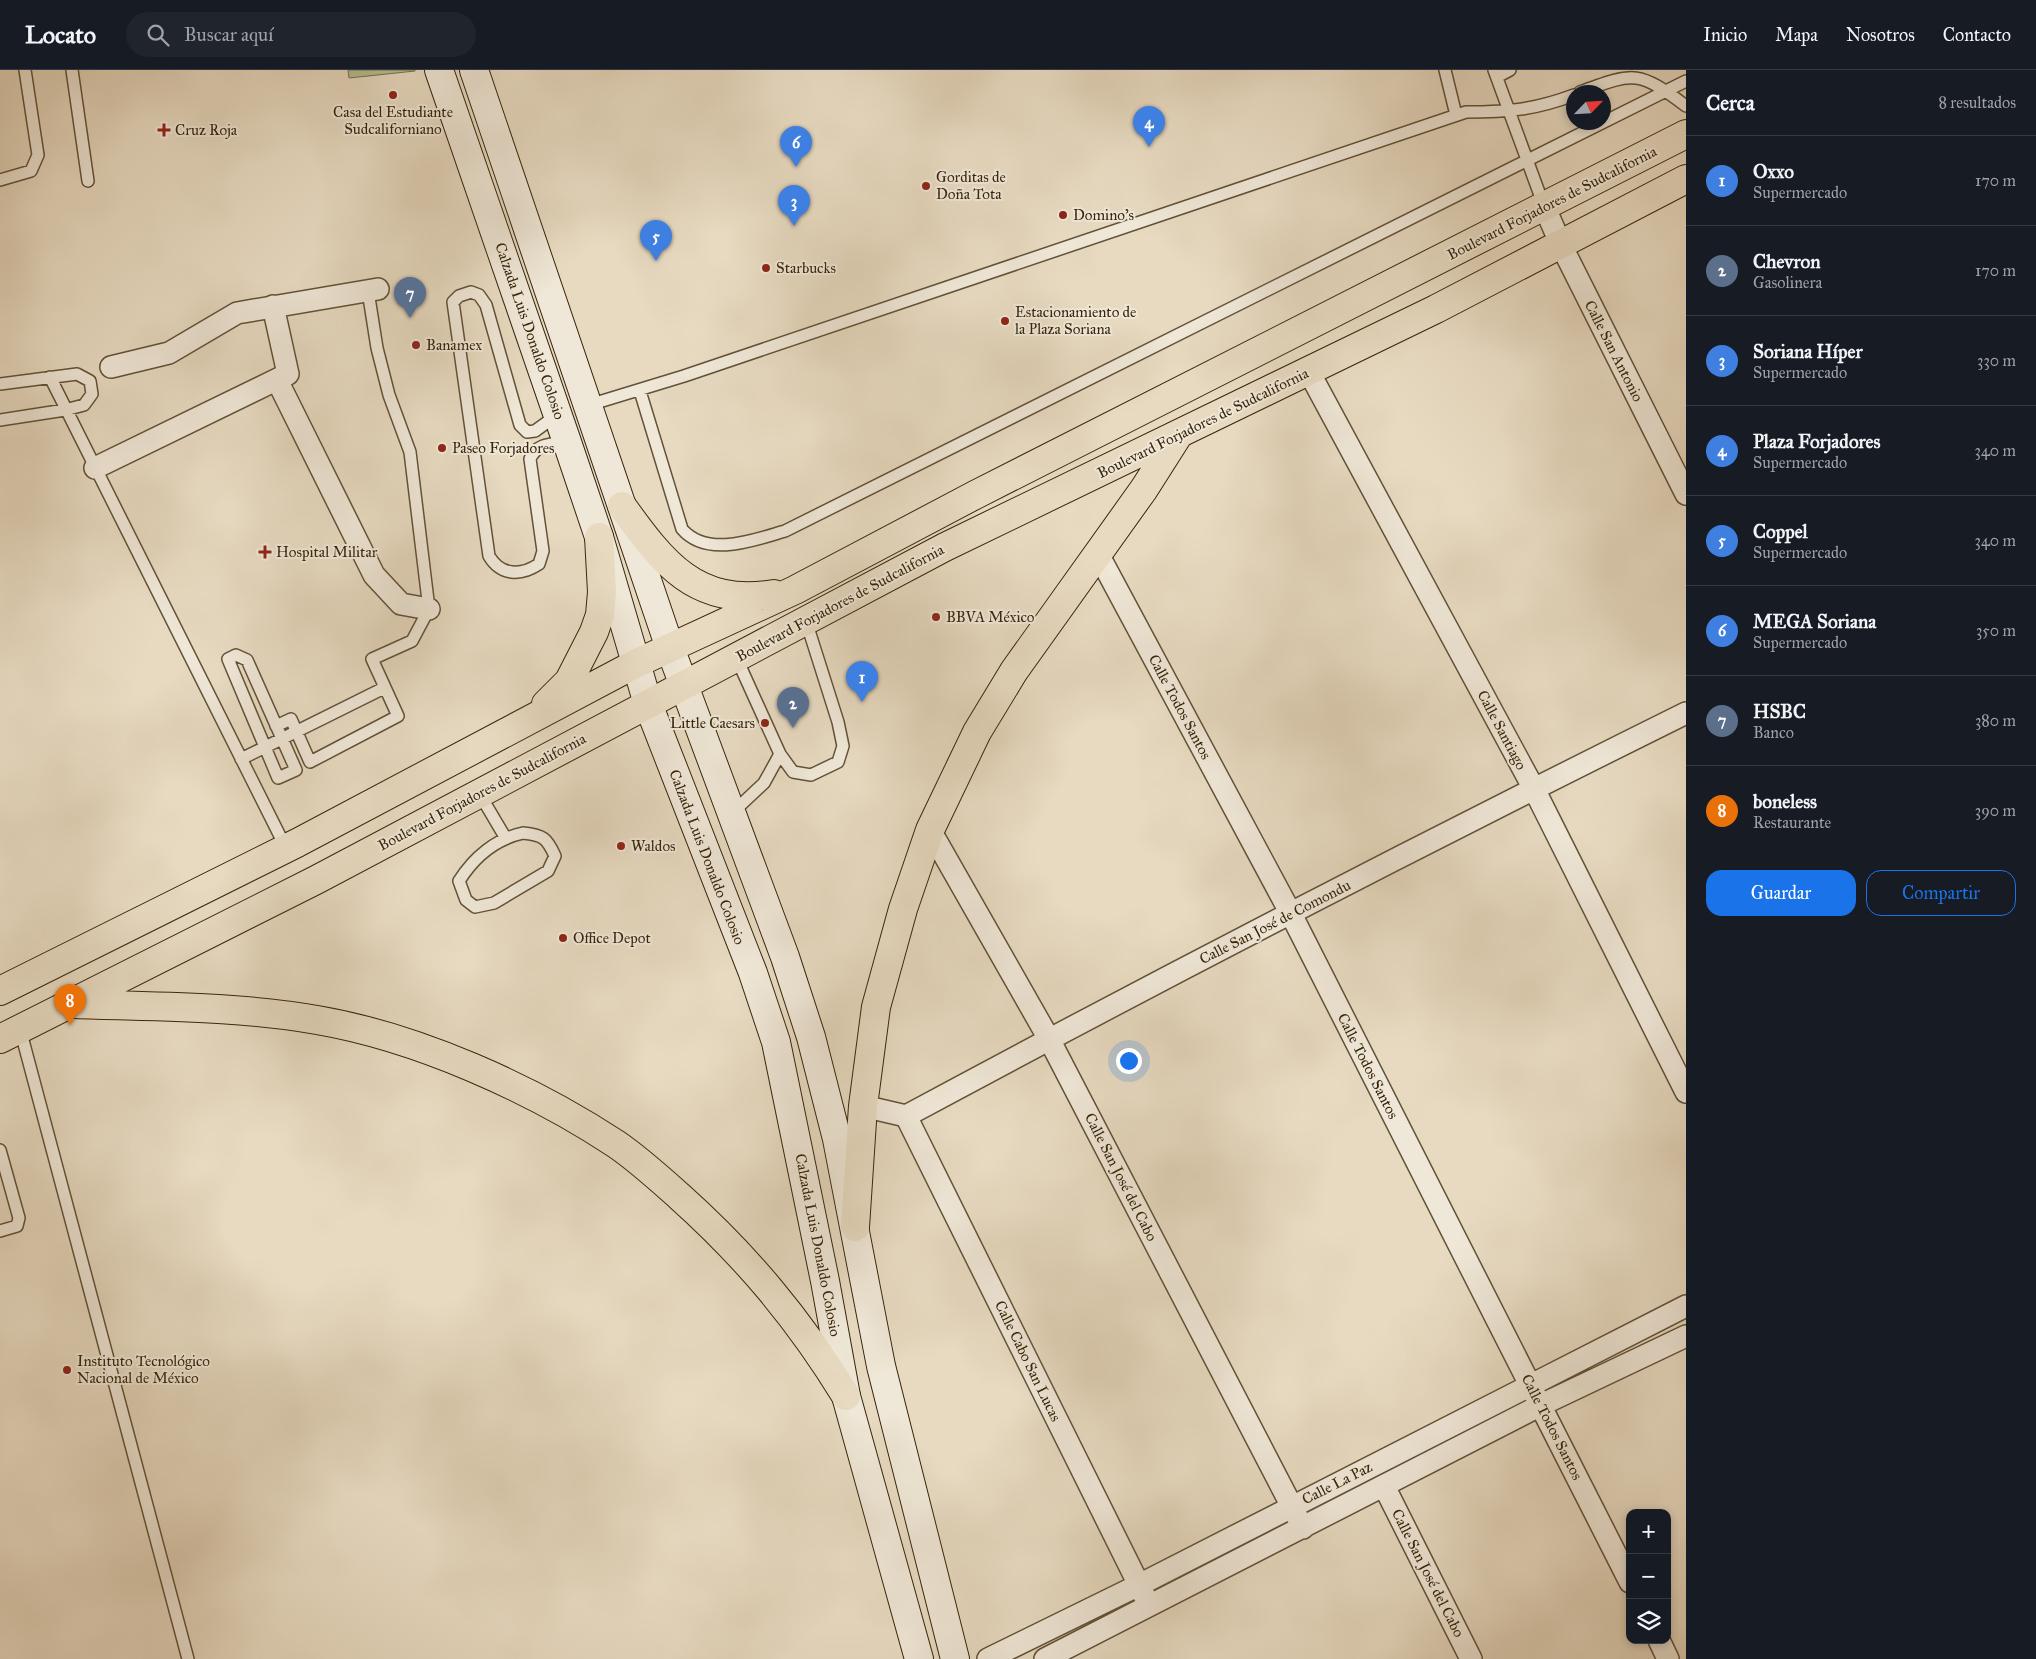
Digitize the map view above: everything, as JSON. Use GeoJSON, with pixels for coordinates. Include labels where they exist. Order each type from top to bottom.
{"type":"FeatureCollection","features":[{"type":"Feature","properties":{"kind":"main road","name":"Calzada Luis Donaldo Colosio"},"geometry":{"type":"LineString","coordinates":[[439,70],[568,442],[599,537],[648,704],[753,973],[776,1042],[825,1281],[846,1396],[919,1659]]}},
{"type":"Feature","properties":{"kind":"main road"},"geometry":{"type":"LineString","coordinates":[[474,70],[670,648],[785,957],[811,1037],[837,1139],[881,1366],[955,1659]]}},
{"type":"Feature","properties":{"kind":"main road","name":"Boulevard Forjadores de Sudcalifornia"},"geometry":{"type":"LineString","coordinates":[[0,991],[292,845],[637,663],[795,590],[976,495],[1545,208],[1686,134]]}},
{"type":"Feature","properties":{"kind":"main road","name":"Boulevard Forjadores de Sudcalifornia"},"geometry":{"type":"LineString","coordinates":[[10,1034],[74,1004],[316,880],[945,547],[1309,372],[1686,179]]}},
{"type":"Feature","properties":{"kind":"main road"},"geometry":{"type":"LineString","coordinates":[[546,378],[570,404],[578,407],[589,405]]}},
{"type":"Feature","properties":{"kind":"main road"},"geometry":{"type":"LineString","coordinates":[[855,1228],[863,1106],[876,1007],[903,909],[930,830],[977,732],[1014,671],[1098,554],[1179,433]]}},
{"type":"Feature","properties":{"kind":"main road"},"geometry":{"type":"LineString","coordinates":[[1080,443],[1076,448],[1077,458],[1086,463],[1136,455]]}},
{"type":"Feature","properties":{"kind":"main road"},"geometry":{"type":"LineString","coordinates":[[945,547],[991,513],[993,508],[991,502],[976,495]]}},
{"type":"Feature","properties":{"kind":"main road"},"geometry":{"type":"LineString","coordinates":[[622,506],[651,546],[684,578],[714,592],[752,598],[795,590]]}},
{"type":"Feature","properties":{"kind":"main road"},"geometry":{"type":"LineString","coordinates":[[533,718],[568,681],[594,632],[600,616],[602,592],[599,537]]}},
{"type":"Feature","properties":{"kind":"main road"},"geometry":{"type":"LineString","coordinates":[[292,845],[316,880]]}},
{"type":"Feature","properties":{"kind":"main road"},"geometry":{"type":"LineString","coordinates":[[74,1004],[241,1012],[317,1020],[432,1051],[520,1089],[616,1144],[695,1211],[769,1285],[826,1363],[846,1396]]}},
{"type":"Feature","properties":{"kind":"street","name":"Calle San Antonio"},"geometry":{"type":"LineString","coordinates":[[1545,208],[1561,244],[1686,494]]}},
{"type":"Feature","properties":{"kind":"street"},"geometry":{"type":"LineString","coordinates":[[111,367],[169,353],[237,313],[373,290]]}},
{"type":"Feature","properties":{"kind":"street"},"geometry":{"type":"LineString","coordinates":[[95,468],[288,374],[273,306]]}},
{"type":"Feature","properties":{"kind":"street","name":"Calle Santiago"},"geometry":{"type":"LineString","coordinates":[[1309,372],[1534,788],[1686,1092]]}},
{"type":"Feature","properties":{"kind":"street"},"geometry":{"type":"LineString","coordinates":[[277,380],[374,575],[401,604],[429,609]]}},
{"type":"Feature","properties":{"kind":"street","name":"Calle Todos Santos"},"geometry":{"type":"LineString","coordinates":[[1098,554],[1291,914],[1626,1574]]}},
{"type":"Feature","properties":{"kind":"street","name":"Calle San José de Comondu"},"geometry":{"type":"LineString","coordinates":[[906,1116],[1049,1039],[1534,788],[1686,713]]}},
{"type":"Feature","properties":{"kind":"street","name":"Calle San José del Cabo"},"geometry":{"type":"LineString","coordinates":[[930,830],[1049,1039],[1303,1528]]}},
{"type":"Feature","properties":{"kind":"street"},"geometry":{"type":"LineString","coordinates":[[863,1106],[906,1116]]}},
{"type":"Feature","properties":{"kind":"street","name":"Calle Cabo San Lucas"},"geometry":{"type":"LineString","coordinates":[[906,1116],[1149,1606]]}},
{"type":"Feature","properties":{"kind":"street","name":"Calle La Paz"},"geometry":{"type":"LineString","coordinates":[[988,1659],[1139,1585],[1686,1306]]}},
{"type":"Feature","properties":{"kind":"street","name":"Calle La Paz"},"geometry":{"type":"LineString","coordinates":[[1057,1656],[1149,1606],[1541,1405],[1686,1336]]}},
{"type":"Feature","properties":{"kind":"street","name":"Calle San José del Cabo"},"geometry":{"type":"LineString","coordinates":[[1384,1486],[1471,1659]]}},
{"type":"Feature","properties":{"kind":"street"},"geometry":{"type":"LineString","coordinates":[[1661,1644],[1668,1659]]}},
{"type":"Feature","properties":{"kind":"lane"},"geometry":{"type":"LineString","coordinates":[[0,180],[31,172],[38,155],[25,70]]}},
{"type":"Feature","properties":{"kind":"lane"},"geometry":{"type":"LineString","coordinates":[[72,70],[88,182]]}},
{"type":"Feature","properties":{"kind":"lane"},"geometry":{"type":"LineString","coordinates":[[1445,70],[1456,115]]}},
{"type":"Feature","properties":{"kind":"lane"},"geometry":{"type":"LineString","coordinates":[[1510,70],[1496,73],[1526,162],[1545,208]]}},
{"type":"Feature","properties":{"kind":"lane"},"geometry":{"type":"LineString","coordinates":[[1598,85],[1622,76],[1649,79],[1686,106]]}},
{"type":"Feature","properties":{"kind":"lane"},"geometry":{"type":"LineString","coordinates":[[640,391],[682,529],[689,537],[698,542],[739,544],[784,531],[1686,81]]}},
{"type":"Feature","properties":{"kind":"lane"},"geometry":{"type":"LineString","coordinates":[[589,405],[640,391],[1456,115],[1466,112],[1510,112],[1548,105],[1566,98]]}},
{"type":"Feature","properties":{"kind":"lane"},"geometry":{"type":"LineString","coordinates":[[276,726],[291,720],[310,762],[398,716],[372,660],[412,640],[429,609],[410,452],[387,386],[377,348],[373,290]]}},
{"type":"Feature","properties":{"kind":"lane"},"geometry":{"type":"LineString","coordinates":[[558,414],[535,431],[527,432],[520,425],[486,305],[480,295],[471,292],[459,296],[452,302],[489,556],[495,565],[503,571],[517,573],[530,570],[540,564],[543,551],[530,459],[534,450],[544,444],[568,442]]}},
{"type":"Feature","properties":{"kind":"lane"},"geometry":{"type":"LineString","coordinates":[[0,384],[77,374],[90,381],[92,394],[84,405],[65,410],[0,420]]}},
{"type":"Feature","properties":{"kind":"lane"},"geometry":{"type":"LineString","coordinates":[[50,378],[241,759],[292,845]]}},
{"type":"Feature","properties":{"kind":"lane"},"geometry":{"type":"LineString","coordinates":[[736,657],[780,754],[793,772],[811,775],[838,762],[843,746],[838,722],[806,621]]}},
{"type":"Feature","properties":{"kind":"lane"},"geometry":{"type":"LineString","coordinates":[[236,655],[247,660],[282,738],[296,770],[278,778],[228,660],[236,655]]}},
{"type":"Feature","properties":{"kind":"lane"},"geometry":{"type":"LineString","coordinates":[[241,759],[384,688]]}},
{"type":"Feature","properties":{"kind":"lane"},"geometry":{"type":"LineString","coordinates":[[731,814],[764,783],[780,754]]}},
{"type":"Feature","properties":{"kind":"lane"},"geometry":{"type":"LineString","coordinates":[[479,793],[505,837]]}},
{"type":"Feature","properties":{"kind":"lane"},"geometry":{"type":"LineString","coordinates":[[523,833],[541,835],[555,856],[548,871],[494,903],[474,907],[466,900],[459,881],[469,865],[505,837],[523,833]]}},
{"type":"Feature","properties":{"kind":"lane"},"geometry":{"type":"LineString","coordinates":[[10,1034],[188,1659]]}},
{"type":"Feature","properties":{"kind":"lane"},"geometry":{"type":"LineString","coordinates":[[0,1150],[18,1218],[17,1226],[0,1231]]}},
{"type":"Feature","properties":{"kind":"green space"},"geometry":{"type":"Polygon","coordinates":[[[348,70],[415,70],[415,71],[349,78],[348,70]]]}},
{"type":"Feature","properties":{"kind":"place","name":"Casa del Estudiante Sudcaliforniano"},"geometry":{"type":"Point","coordinates":[393,95]}},
{"type":"Feature","properties":{"kind":"place","name":"Cruz Roja"},"geometry":{"type":"Point","coordinates":[164,130]}},
{"type":"Feature","properties":{"kind":"place","name":"Plaza Forjadores"},"geometry":{"type":"Point","coordinates":[1149,147]}},
{"type":"Feature","properties":{"kind":"place","name":"MEGA Soriana"},"geometry":{"type":"Point","coordinates":[796,167]}},
{"type":"Feature","properties":{"kind":"place","name":"Gorditas de Doña Tota"},"geometry":{"type":"Point","coordinates":[926,186]}},
{"type":"Feature","properties":{"kind":"place","name":"Domino's"},"geometry":{"type":"Point","coordinates":[1063,215]}},
{"type":"Feature","properties":{"kind":"place","name":"Soriana Híper"},"geometry":{"type":"Point","coordinates":[794,226]}},
{"type":"Feature","properties":{"kind":"place","name":"Coppel"},"geometry":{"type":"Point","coordinates":[656,261]}},
{"type":"Feature","properties":{"kind":"place","name":"Starbucks"},"geometry":{"type":"Point","coordinates":[766,268]}},
{"type":"Feature","properties":{"kind":"place","name":"HSBC"},"geometry":{"type":"Point","coordinates":[410,318]}},
{"type":"Feature","properties":{"kind":"place","name":"Estacionamiento de la Plaza Soriana"},"geometry":{"type":"Point","coordinates":[1005,321]}},
{"type":"Feature","properties":{"kind":"place","name":"Banamex"},"geometry":{"type":"Point","coordinates":[416,345]}},
{"type":"Feature","properties":{"kind":"place","name":"Paseo Forjadores"},"geometry":{"type":"Point","coordinates":[442,448]}},
{"type":"Feature","properties":{"kind":"place","name":"Hospital Militar"},"geometry":{"type":"Point","coordinates":[265,552]}},
{"type":"Feature","properties":{"kind":"place","name":"BBVA México"},"geometry":{"type":"Point","coordinates":[936,617]}},
{"type":"Feature","properties":{"kind":"place","name":"Oxxo"},"geometry":{"type":"Point","coordinates":[862,702]}},
{"type":"Feature","properties":{"kind":"place","name":"Little Caesars"},"geometry":{"type":"Point","coordinates":[765,723]}},
{"type":"Feature","properties":{"kind":"place","name":"Chevron"},"geometry":{"type":"Point","coordinates":[793,728]}},
{"type":"Feature","properties":{"kind":"place","name":"Waldos"},"geometry":{"type":"Point","coordinates":[621,846]}},
{"type":"Feature","properties":{"kind":"place","name":"Office Depot"},"geometry":{"type":"Point","coordinates":[563,938]}},
{"type":"Feature","properties":{"kind":"place","name":"boneless"},"geometry":{"type":"Point","coordinates":[70,1025]}},
{"type":"Feature","properties":{"kind":"place","name":"Instituto Tecnológico Nacional de México"},"geometry":{"type":"Point","coordinates":[67,1370]}}]}
